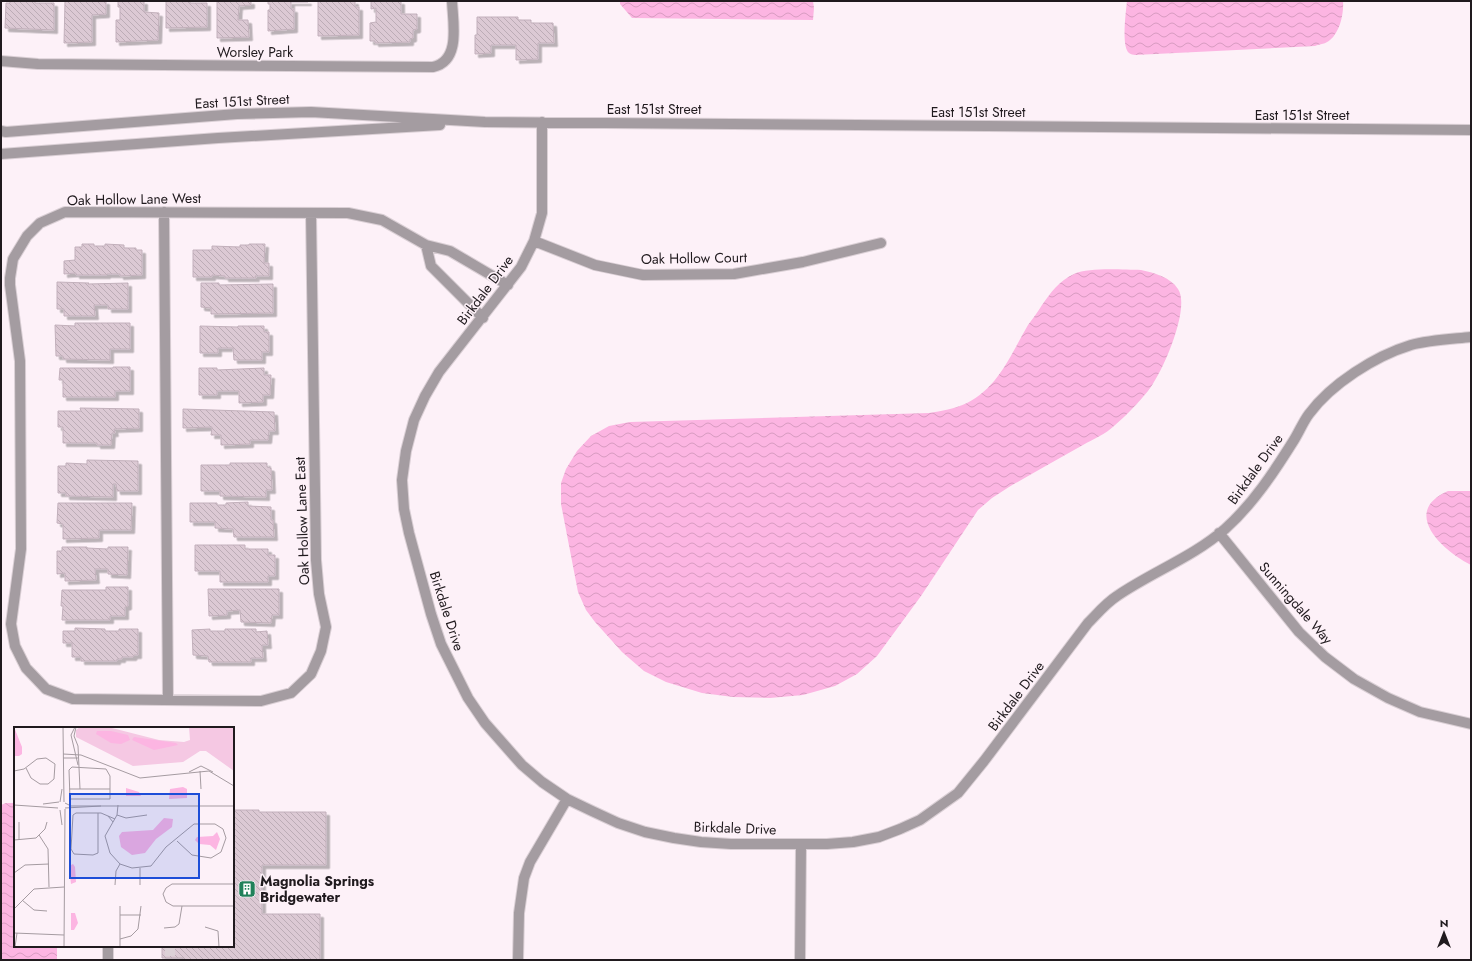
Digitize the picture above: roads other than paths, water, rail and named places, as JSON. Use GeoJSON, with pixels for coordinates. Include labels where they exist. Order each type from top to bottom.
{"type":"FeatureCollection","features":[{"type":"Feature","properties":{"kind":"street","name":"Worsley Park"},"geometry":{"type":"LineString","coordinates":[[1,61],[38,64],[433,67],[441,65],[448,58],[453,48],[452,1]]}},
{"type":"Feature","properties":{"kind":"street","name":"East 151st Street"},"geometry":{"type":"LineString","coordinates":[[1,131],[6,132],[237,114],[312,112],[485,122],[1471,130]]}},
{"type":"Feature","properties":{"kind":"street","name":"East 151st Street"},"geometry":{"type":"LineString","coordinates":[[1,154],[203,139],[485,122]]}},
{"type":"Feature","properties":{"kind":"street","name":"Birkdale Drive"},"geometry":{"type":"LineString","coordinates":[[542,122],[542,213],[534,241],[521,267],[483,318],[439,372],[425,396],[414,420],[406,451],[402,480],[404,509],[431,614],[441,644],[468,698],[485,724],[522,765],[542,782],[567,799],[618,823],[645,832],[701,842],[732,844],[853,842],[879,837],[920,820],[958,794],[1088,623],[1100,611],[1116,596],[1201,547],[1245,509],[1264,485],[1308,416],[1318,403],[1358,371],[1399,350],[1412,345],[1471,337]]}},
{"type":"Feature","properties":{"kind":"street","name":"Oak Hollow Lane West"},"geometry":{"type":"LineString","coordinates":[[168,700],[73,699],[46,689],[26,668],[15,646],[11,624],[21,549],[20,361],[10,285],[13,259],[27,236],[40,223],[65,212],[348,213],[382,220],[426,245],[450,251],[508,285]]}},
{"type":"Feature","properties":{"kind":"street"},"geometry":{"type":"LineString","coordinates":[[164,212],[168,700]]}},
{"type":"Feature","properties":{"kind":"street","name":"Oak Hollow Lane East"},"geometry":{"type":"LineString","coordinates":[[168,700],[261,700],[291,693],[311,674],[321,651],[326,627],[319,594],[316,560],[311,213]]}},
{"type":"Feature","properties":{"kind":"street","name":"Oak Hollow Court"},"geometry":{"type":"LineString","coordinates":[[534,241],[595,265],[643,275],[734,274],[802,262],[881,243]]}},
{"type":"Feature","properties":{"kind":"street"},"geometry":{"type":"LineString","coordinates":[[426,245],[431,266],[483,318]]}},
{"type":"Feature","properties":{"kind":"street","name":"Sunningdale Way"},"geometry":{"type":"LineString","coordinates":[[1219,533],[1298,632],[1325,657],[1354,679],[1388,698],[1420,712],[1471,724]]}},
{"type":"Feature","properties":{"kind":"street"},"geometry":{"type":"LineString","coordinates":[[518,960],[519,913],[524,878],[530,862],[567,799]]}},
{"type":"Feature","properties":{"kind":"street"},"geometry":{"type":"LineString","coordinates":[[800,960],[801,844]]}},
{"type":"Feature","properties":{"kind":"street"},"geometry":{"type":"LineString","coordinates":[[108,947],[108,960]]}},
{"type":"Feature","properties":{"kind":"water"},"geometry":{"type":"Polygon","coordinates":[[[620,1],[813,1],[814,8],[813,20],[632,18],[620,4],[620,1]]]}},
{"type":"Feature","properties":{"kind":"water"},"geometry":{"type":"Polygon","coordinates":[[[1127,1],[1343,1],[1343,6],[1341,22],[1333,37],[1327,42],[1315,46],[1135,55],[1129,53],[1125,44],[1127,1]]]}},
{"type":"Feature","properties":{"kind":"water"},"geometry":{"type":"Polygon","coordinates":[[[1089,270],[1141,270],[1157,274],[1171,281],[1178,289],[1181,298],[1181,311],[1173,341],[1154,383],[1136,405],[1107,432],[1009,487],[992,498],[978,510],[921,596],[877,656],[857,674],[835,686],[803,695],[770,698],[733,697],[702,693],[666,682],[644,671],[622,652],[586,610],[578,592],[561,504],[561,483],[566,469],[577,451],[591,436],[609,426],[630,422],[929,413],[953,408],[967,403],[978,396],[996,379],[1010,358],[1028,325],[1045,300],[1064,280],[1074,274],[1089,270]]]}},
{"type":"Feature","properties":{"kind":"water"},"geometry":{"type":"Polygon","coordinates":[[[1448,491],[1471,491],[1471,565],[1460,559],[1439,541],[1431,531],[1427,520],[1427,509],[1434,500],[1448,491]]]}},
{"type":"Feature","properties":{"kind":"water"},"geometry":{"type":"Polygon","coordinates":[[[6,803],[14,803],[14,947],[57,947],[57,960],[1,960],[1,805],[6,803]]]}},
{"type":"Feature","properties":{"kind":"tunnel"},"geometry":{"type":"LineString","coordinates":[[170,947],[170,960]]}},
{"type":"Feature","properties":{"kind":"place","name":"Magnolia Springs Bridgewater"},"geometry":{"type":"Point","coordinates":[247,889]}}]}
